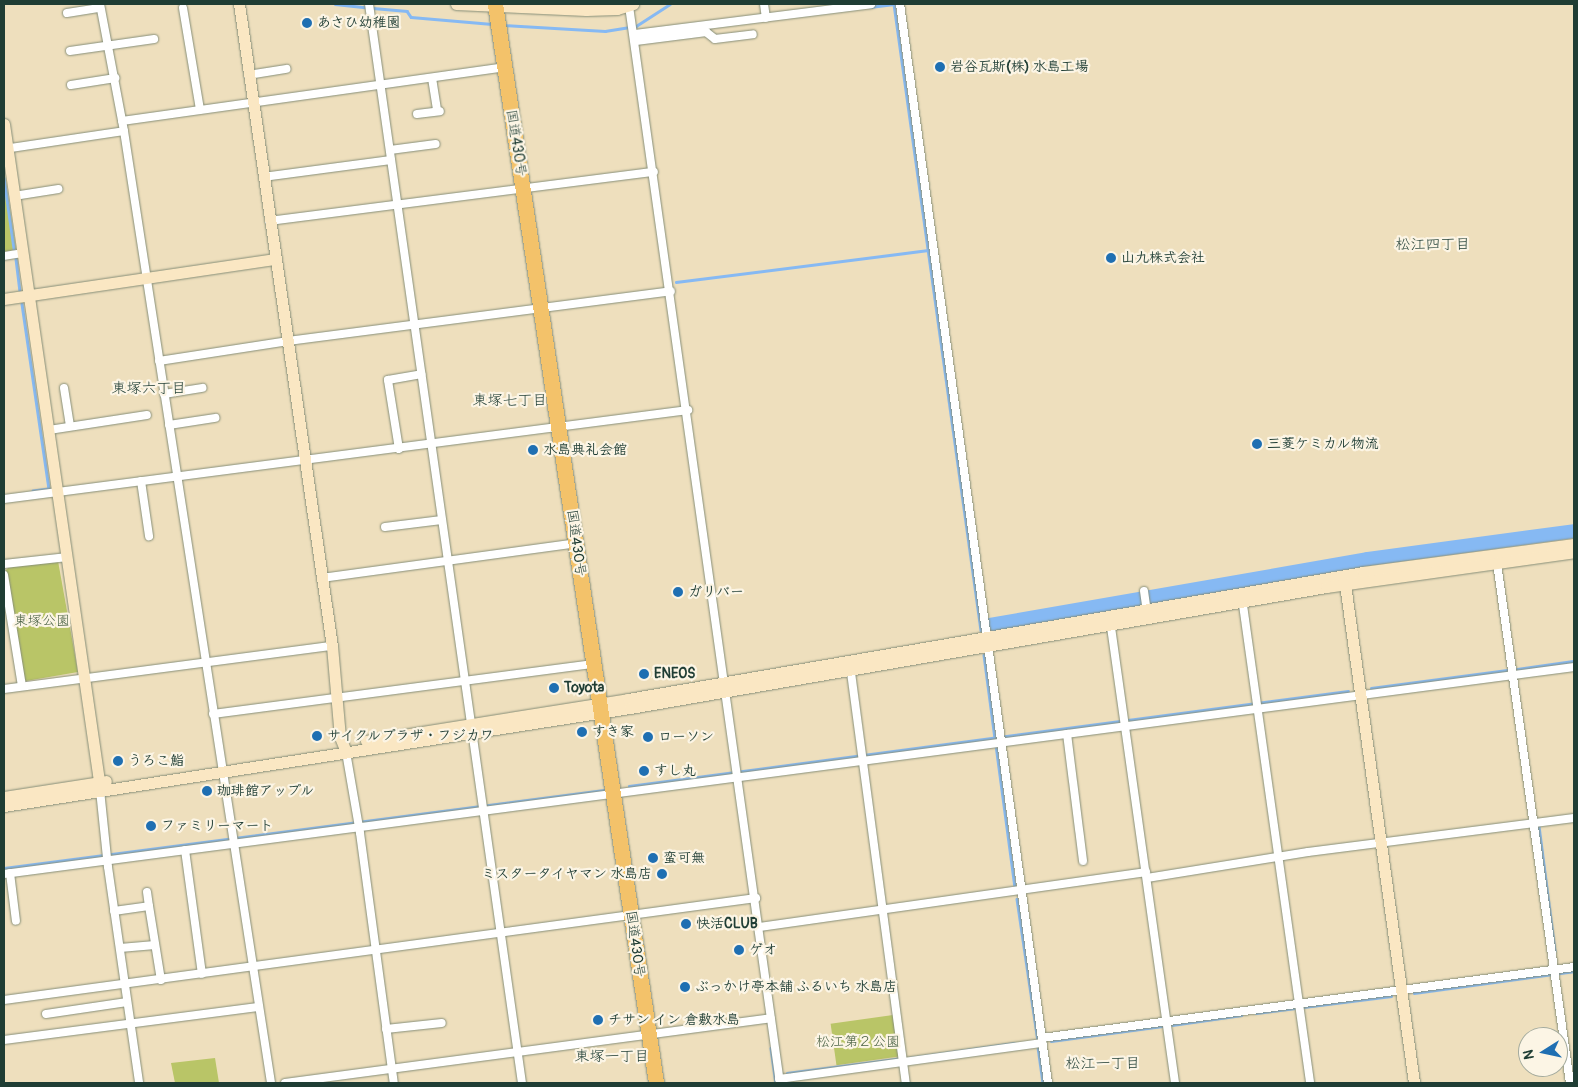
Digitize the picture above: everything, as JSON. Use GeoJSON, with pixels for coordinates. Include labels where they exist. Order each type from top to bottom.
{"type":"FeatureCollection","features":[{"type":"Feature","properties":{"kind":"highway","name":"国道430号"},"geometry":{"type":"LineString","coordinates":[[500,5],[653,1034],[664,1083]]}},
{"type":"Feature","properties":{"kind":"highway","name":"国道430号"},"geometry":{"type":"LineString","coordinates":[[503,25],[504,67],[527,189]]}},
{"type":"Feature","properties":{"kind":"highway","name":"国道430号"},"geometry":{"type":"LineString","coordinates":[[562,428],[592,664],[604,708]]}},
{"type":"Feature","properties":{"kind":"highway","name":"国道430号"},"geometry":{"type":"LineString","coordinates":[[653,1034],[656,1083]]}},
{"type":"Feature","properties":{"kind":"street"},"geometry":{"type":"LineString","coordinates":[[239,4],[262,177],[288,341],[332,646],[336,698],[358,824],[394,1083]]}},
{"type":"Feature","properties":{"kind":"street"},"geometry":{"type":"LineString","coordinates":[[369,4],[430,445],[522,1083]]}},
{"type":"Feature","properties":{"kind":"street"},"geometry":{"type":"LineString","coordinates":[[456,4],[631,5],[651,172],[684,411],[726,687],[753,899],[760,927],[769,1019],[780,1081],[1167,1021],[1298,1006],[1401,989],[1555,971],[1574,967]]}},
{"type":"Feature","properties":{"kind":"street"},"geometry":{"type":"LineString","coordinates":[[764,4],[766,18]]}},
{"type":"Feature","properties":{"kind":"street"},"geometry":{"type":"LineString","coordinates":[[634,32],[766,18],[871,4]]}},
{"type":"Feature","properties":{"kind":"street"},"geometry":{"type":"LineString","coordinates":[[900,4],[999,741],[1048,1083]]}},
{"type":"Feature","properties":{"kind":"street"},"geometry":{"type":"LineString","coordinates":[[67,13],[100,6],[115,78],[271,1083]]}},
{"type":"Feature","properties":{"kind":"street"},"geometry":{"type":"LineString","coordinates":[[183,8],[200,110]]}},
{"type":"Feature","properties":{"kind":"street"},"geometry":{"type":"LineString","coordinates":[[634,32],[706,32],[715,39],[753,34]]}},
{"type":"Feature","properties":{"kind":"street"},"geometry":{"type":"LineString","coordinates":[[70,51],[154,39]]}},
{"type":"Feature","properties":{"kind":"street"},"geometry":{"type":"LineString","coordinates":[[122,121],[504,67]]}},
{"type":"Feature","properties":{"kind":"street"},"geometry":{"type":"LineString","coordinates":[[248,75],[287,69]]}},
{"type":"Feature","properties":{"kind":"street"},"geometry":{"type":"LineString","coordinates":[[72,84],[115,78]]}},
{"type":"Feature","properties":{"kind":"street"},"geometry":{"type":"LineString","coordinates":[[417,114],[439,111],[432,78]]}},
{"type":"Feature","properties":{"kind":"street"},"geometry":{"type":"LineString","coordinates":[[4,124],[6,149],[86,678],[114,911],[139,1083]]}},
{"type":"Feature","properties":{"kind":"street"},"geometry":{"type":"LineString","coordinates":[[6,149],[124,131]]}},
{"type":"Feature","properties":{"kind":"street"},"geometry":{"type":"LineString","coordinates":[[390,150],[436,144]]}},
{"type":"Feature","properties":{"kind":"street"},"geometry":{"type":"LineString","coordinates":[[262,177],[391,160]]}},
{"type":"Feature","properties":{"kind":"street"},"geometry":{"type":"LineString","coordinates":[[269,221],[398,206],[651,172]]}},
{"type":"Feature","properties":{"kind":"street"},"geometry":{"type":"LineString","coordinates":[[14,196],[58,189]]}},
{"type":"Feature","properties":{"kind":"street"},"geometry":{"type":"LineString","coordinates":[[4,256],[23,253]]}},
{"type":"Feature","properties":{"kind":"street"},"geometry":{"type":"LineString","coordinates":[[4,299],[275,260]]}},
{"type":"Feature","properties":{"kind":"street"},"geometry":{"type":"LineString","coordinates":[[159,361],[288,341],[668,292]]}},
{"type":"Feature","properties":{"kind":"street"},"geometry":{"type":"LineString","coordinates":[[400,449],[388,380],[421,374]]}},
{"type":"Feature","properties":{"kind":"street"},"geometry":{"type":"LineString","coordinates":[[64,388],[70,426]]}},
{"type":"Feature","properties":{"kind":"street"},"geometry":{"type":"LineString","coordinates":[[164,394],[203,388]]}},
{"type":"Feature","properties":{"kind":"street"},"geometry":{"type":"LineString","coordinates":[[4,499],[684,411]]}},
{"type":"Feature","properties":{"kind":"street"},"geometry":{"type":"LineString","coordinates":[[49,430],[147,415]]}},
{"type":"Feature","properties":{"kind":"street"},"geometry":{"type":"LineString","coordinates":[[169,425],[215,418]]}},
{"type":"Feature","properties":{"kind":"street"},"geometry":{"type":"LineString","coordinates":[[141,481],[149,536]]}},
{"type":"Feature","properties":{"kind":"street"},"geometry":{"type":"LineString","coordinates":[[385,528],[442,520]]}},
{"type":"Feature","properties":{"kind":"street"},"geometry":{"type":"LineString","coordinates":[[322,578],[576,543]]}},
{"type":"Feature","properties":{"kind":"street"},"geometry":{"type":"LineString","coordinates":[[4,797],[100,786],[604,708],[1110,620],[1147,610],[1242,597],[1574,544]]}},
{"type":"Feature","properties":{"kind":"street"},"geometry":{"type":"LineString","coordinates":[[1344,580],[1497,563],[1574,552]]}},
{"type":"Feature","properties":{"kind":"street"},"geometry":{"type":"LineString","coordinates":[[4,564],[68,557]]}},
{"type":"Feature","properties":{"kind":"street"},"geometry":{"type":"LineString","coordinates":[[1497,563],[1511,676],[1570,1083]]}},
{"type":"Feature","properties":{"kind":"street"},"geometry":{"type":"LineString","coordinates":[[4,575],[22,686]]}},
{"type":"Feature","properties":{"kind":"street"},"geometry":{"type":"LineString","coordinates":[[1344,580],[1414,1083]]}},
{"type":"Feature","properties":{"kind":"street"},"geometry":{"type":"LineString","coordinates":[[1144,591],[1147,610]]}},
{"type":"Feature","properties":{"kind":"street"},"geometry":{"type":"LineString","coordinates":[[1242,597],[1310,1083]]}},
{"type":"Feature","properties":{"kind":"street"},"geometry":{"type":"LineString","coordinates":[[1110,620],[1176,1083]]}},
{"type":"Feature","properties":{"kind":"street"},"geometry":{"type":"LineString","coordinates":[[4,689],[332,646]]}},
{"type":"Feature","properties":{"kind":"street"},"geometry":{"type":"LineString","coordinates":[[213,714],[592,664]]}},
{"type":"Feature","properties":{"kind":"street"},"geometry":{"type":"LineString","coordinates":[[850,665],[906,1083]]}},
{"type":"Feature","properties":{"kind":"street"},"geometry":{"type":"LineString","coordinates":[[16,920],[7,873],[108,856],[185,850],[233,840],[483,807],[618,793],[862,757],[1067,734],[1125,722],[1359,696],[1574,667]]}},
{"type":"Feature","properties":{"kind":"street"},"geometry":{"type":"LineString","coordinates":[[1067,734],[1083,861]]}},
{"type":"Feature","properties":{"kind":"street"},"geometry":{"type":"LineString","coordinates":[[4,806],[100,786]]}},
{"type":"Feature","properties":{"kind":"street"},"geometry":{"type":"LineString","coordinates":[[760,927],[1277,856],[1574,818]]}},
{"type":"Feature","properties":{"kind":"street"},"geometry":{"type":"LineString","coordinates":[[185,850],[202,974]]}},
{"type":"Feature","properties":{"kind":"street"},"geometry":{"type":"LineString","coordinates":[[147,892],[161,980]]}},
{"type":"Feature","properties":{"kind":"street"},"geometry":{"type":"LineString","coordinates":[[4,1000],[753,899]]}},
{"type":"Feature","properties":{"kind":"street"},"geometry":{"type":"LineString","coordinates":[[114,911],[149,906]]}},
{"type":"Feature","properties":{"kind":"street"},"geometry":{"type":"LineString","coordinates":[[120,948],[155,945]]}},
{"type":"Feature","properties":{"kind":"street"},"geometry":{"type":"LineString","coordinates":[[46,1014],[128,1002]]}},
{"type":"Feature","properties":{"kind":"street"},"geometry":{"type":"LineString","coordinates":[[4,1040],[130,1022],[258,1008]]}},
{"type":"Feature","properties":{"kind":"street"},"geometry":{"type":"LineString","coordinates":[[285,1083],[769,1019]]}},
{"type":"Feature","properties":{"kind":"street"},"geometry":{"type":"LineString","coordinates":[[386,1030],[442,1023]]}},
{"type":"Feature","properties":{"kind":"green space"},"geometry":{"type":"Polygon","coordinates":[[[4,170],[16,249],[4,253],[4,170]]]}},
{"type":"Feature","properties":{"kind":"green space","name":"東塚公園"},"geometry":{"type":"Polygon","coordinates":[[[58,561],[78,672],[26,681],[23,679],[6,570],[9,567],[58,561]]]}},
{"type":"Feature","properties":{"kind":"green space","name":"松江第２公園"},"geometry":{"type":"Polygon","coordinates":[[[893,1015],[899,1057],[836,1065],[831,1024],[893,1015]]]}},
{"type":"Feature","properties":{"kind":"green space"},"geometry":{"type":"Polygon","coordinates":[[[215,1058],[219,1083],[175,1083],[171,1063],[215,1058]]]}},
{"type":"Feature","properties":{"kind":"waterway"},"geometry":{"type":"LineString","coordinates":[[335,4],[365,7]]}},
{"type":"Feature","properties":{"kind":"waterway"},"geometry":{"type":"LineString","coordinates":[[503,25],[605,31],[636,26],[670,4]]}},
{"type":"Feature","properties":{"kind":"waterway"},"geometry":{"type":"LineString","coordinates":[[894,4],[981,630]]}},
{"type":"Feature","properties":{"kind":"waterway"},"geometry":{"type":"LineString","coordinates":[[870,7],[894,4]]}},
{"type":"Feature","properties":{"kind":"waterway"},"geometry":{"type":"LineString","coordinates":[[373,8],[407,11],[411,17],[492,24]]}},
{"type":"Feature","properties":{"kind":"waterway"},"geometry":{"type":"LineString","coordinates":[[4,178],[14,248]]}},
{"type":"Feature","properties":{"kind":"waterway"},"geometry":{"type":"LineString","coordinates":[[676,282],[928,250]]}},
{"type":"Feature","properties":{"kind":"waterway"},"geometry":{"type":"LineString","coordinates":[[16,259],[20,290]]}},
{"type":"Feature","properties":{"kind":"waterway"},"geometry":{"type":"LineString","coordinates":[[22,304],[49,489],[33,491]]}},
{"type":"Feature","properties":{"kind":"waterway"},"geometry":{"type":"LineString","coordinates":[[990,625],[1368,559],[1574,531]]}},
{"type":"Feature","properties":{"kind":"waterway"},"geometry":{"type":"LineString","coordinates":[[1236,582],[1237,586]]}},
{"type":"Feature","properties":{"kind":"waterway"},"geometry":{"type":"LineString","coordinates":[[984,655],[995,739]]}},
{"type":"Feature","properties":{"kind":"waterway"},"geometry":{"type":"LineString","coordinates":[[1517,669],[1574,661]]}},
{"type":"Feature","properties":{"kind":"waterway"},"geometry":{"type":"LineString","coordinates":[[1371,688],[1507,670]]}},
{"type":"Feature","properties":{"kind":"waterway"},"geometry":{"type":"LineString","coordinates":[[629,786],[1348,691]]}},
{"type":"Feature","properties":{"kind":"waterway"},"geometry":{"type":"LineString","coordinates":[[996,745],[1015,887]]}},
{"type":"Feature","properties":{"kind":"waterway"},"geometry":{"type":"LineString","coordinates":[[4,868],[604,790]]}},
{"type":"Feature","properties":{"kind":"waterway"},"geometry":{"type":"LineString","coordinates":[[1539,826],[1555,951]]}},
{"type":"Feature","properties":{"kind":"waterway"},"geometry":{"type":"LineString","coordinates":[[1017,899],[1038,1042]]}},
{"type":"Feature","properties":{"kind":"waterway"},"geometry":{"type":"LineString","coordinates":[[1414,993],[1574,971]]}},
{"type":"Feature","properties":{"kind":"waterway"},"geometry":{"type":"LineString","coordinates":[[1256,1013],[1391,996]]}},
{"type":"Feature","properties":{"kind":"waterway"},"geometry":{"type":"LineString","coordinates":[[1172,1025],[1241,1015]]}},
{"type":"Feature","properties":{"kind":"waterway"},"geometry":{"type":"LineString","coordinates":[[1051,1041],[1162,1026]]}},
{"type":"Feature","properties":{"kind":"waterway"},"geometry":{"type":"LineString","coordinates":[[909,1058],[1014,1043]]}},
{"type":"Feature","properties":{"kind":"waterway"},"geometry":{"type":"LineString","coordinates":[[1038,1047],[1043,1083]]}},
{"type":"Feature","properties":{"kind":"waterway"},"geometry":{"type":"LineString","coordinates":[[771,1048],[776,1083]]}},
{"type":"Feature","properties":{"kind":"waterway"},"geometry":{"type":"LineString","coordinates":[[787,1073],[897,1059]]}},
{"type":"Feature","properties":{"kind":"place","name":"あさひ幼稚園"},"geometry":{"type":"Point","coordinates":[307,23]}},
{"type":"Feature","properties":{"kind":"place","name":"岩谷瓦斯(株) 水島工場"},"geometry":{"type":"Point","coordinates":[940,67]}},
{"type":"Feature","properties":{"kind":"place","name":"山九株式会社"},"geometry":{"type":"Point","coordinates":[1111,258]}},
{"type":"Feature","properties":{"kind":"place","name":"三菱ケミカル物流"},"geometry":{"type":"Point","coordinates":[1257,444]}},
{"type":"Feature","properties":{"kind":"place","name":"水島典礼会館"},"geometry":{"type":"Point","coordinates":[533,450]}},
{"type":"Feature","properties":{"kind":"place","name":"ガリバー"},"geometry":{"type":"Point","coordinates":[678,592]}},
{"type":"Feature","properties":{"kind":"place","name":"ENEOS"},"geometry":{"type":"Point","coordinates":[644,674]}},
{"type":"Feature","properties":{"kind":"place","name":"Toyota"},"geometry":{"type":"Point","coordinates":[554,688]}},
{"type":"Feature","properties":{"kind":"place","name":"すき家"},"geometry":{"type":"Point","coordinates":[582,732]}},
{"type":"Feature","properties":{"kind":"place","name":"サイクルプラザ・フジカワ"},"geometry":{"type":"Point","coordinates":[317,736]}},
{"type":"Feature","properties":{"kind":"place","name":"ローソン"},"geometry":{"type":"Point","coordinates":[648,737]}},
{"type":"Feature","properties":{"kind":"place","name":"うろこ鮨"},"geometry":{"type":"Point","coordinates":[118,761]}},
{"type":"Feature","properties":{"kind":"place","name":"すし丸"},"geometry":{"type":"Point","coordinates":[644,771]}},
{"type":"Feature","properties":{"kind":"place","name":"珈琲館アップル"},"geometry":{"type":"Point","coordinates":[207,791]}},
{"type":"Feature","properties":{"kind":"place","name":"ファミリーマート"},"geometry":{"type":"Point","coordinates":[151,826]}},
{"type":"Feature","properties":{"kind":"place","name":"蛮可無"},"geometry":{"type":"Point","coordinates":[653,858]}},
{"type":"Feature","properties":{"kind":"place","name":"ミスタータイヤマン 水島店"},"geometry":{"type":"Point","coordinates":[662,874]}},
{"type":"Feature","properties":{"kind":"place","name":"快活CLUB"},"geometry":{"type":"Point","coordinates":[686,924]}},
{"type":"Feature","properties":{"kind":"place","name":"ゲオ"},"geometry":{"type":"Point","coordinates":[739,950]}},
{"type":"Feature","properties":{"kind":"place","name":"ぶっかけ亭本舗 ふるいち 水島店"},"geometry":{"type":"Point","coordinates":[685,987]}},
{"type":"Feature","properties":{"kind":"place","name":"チサン イン 倉敷水島"},"geometry":{"type":"Point","coordinates":[598,1020]}},
{"type":"Feature","properties":{"kind":"district","name":"松江四丁目"},"geometry":{"type":"Point","coordinates":[1433,245]}},
{"type":"Feature","properties":{"kind":"district","name":"東塚六丁目"},"geometry":{"type":"Point","coordinates":[149,389]}},
{"type":"Feature","properties":{"kind":"district","name":"東塚七丁目"},"geometry":{"type":"Point","coordinates":[510,401]}},
{"type":"Feature","properties":{"kind":"district","name":"東塚一丁目"},"geometry":{"type":"Point","coordinates":[612,1057]}},
{"type":"Feature","properties":{"kind":"district","name":"松江一丁目"},"geometry":{"type":"Point","coordinates":[1103,1064]}}]}
